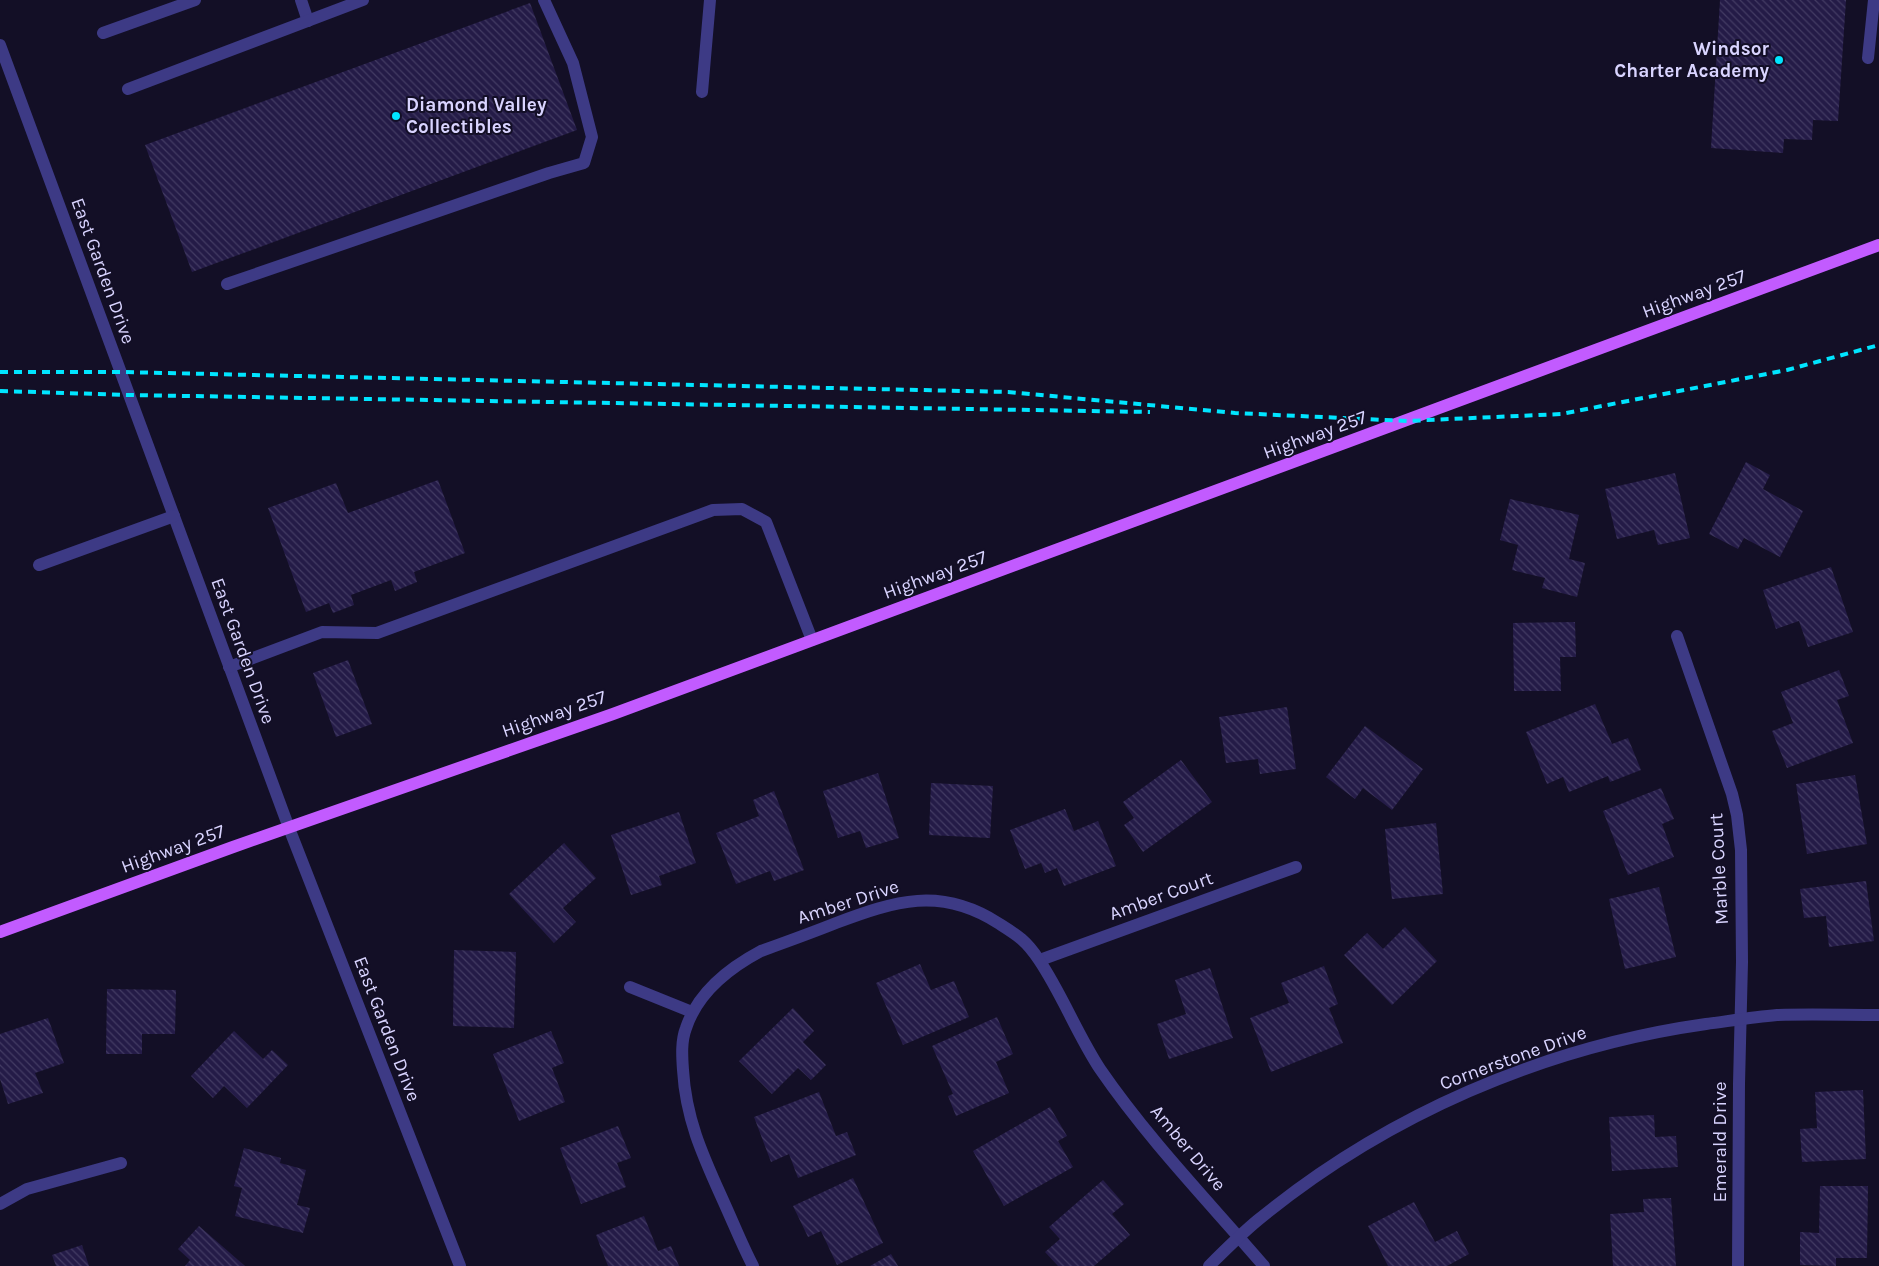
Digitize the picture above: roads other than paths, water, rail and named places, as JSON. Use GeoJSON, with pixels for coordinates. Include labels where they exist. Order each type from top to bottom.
{"type":"FeatureCollection","features":[{"type":"Feature","properties":{"kind":"main road","name":"Highway 257"},"geometry":{"type":"LineString","coordinates":[[0,932],[613,714],[1879,245]]}},
{"type":"Feature","properties":{"kind":"street"},"geometry":{"type":"LineString","coordinates":[[103,33],[195,0]]}},
{"type":"Feature","properties":{"kind":"street"},"geometry":{"type":"LineString","coordinates":[[300,0],[308,21]]}},
{"type":"Feature","properties":{"kind":"street"},"geometry":{"type":"LineString","coordinates":[[128,89],[363,0]]}},
{"type":"Feature","properties":{"kind":"street"},"geometry":{"type":"LineString","coordinates":[[227,284],[549,173],[584,163],[592,137],[573,63],[544,0]]}},
{"type":"Feature","properties":{"kind":"street"},"geometry":{"type":"LineString","coordinates":[[702,92],[710,0]]}},
{"type":"Feature","properties":{"kind":"street"},"geometry":{"type":"LineString","coordinates":[[1868,58],[1874,0]]}},
{"type":"Feature","properties":{"kind":"street","name":"East Garden Drive"},"geometry":{"type":"LineString","coordinates":[[0,45],[289,828],[460,1266]]}},
{"type":"Feature","properties":{"kind":"street"},"geometry":{"type":"LineString","coordinates":[[229,667],[322,632],[377,633],[712,510],[742,508],[766,522],[812,640]]}},
{"type":"Feature","properties":{"kind":"street"},"geometry":{"type":"LineString","coordinates":[[39,565],[174,516]]}},
{"type":"Feature","properties":{"kind":"street","name":"Marble Court"},"geometry":{"type":"LineString","coordinates":[[1677,636],[1729,785],[1737,815],[1741,850],[1741,1019]]}},
{"type":"Feature","properties":{"kind":"street","name":"Amber Court"},"geometry":{"type":"LineString","coordinates":[[1040,960],[1296,867]]}},
{"type":"Feature","properties":{"kind":"street","name":"Amber Drive"},"geometry":{"type":"LineString","coordinates":[[753,1266],[690,1123],[684,1095],[682,1054],[685,1030],[692,1012],[718,979],[745,960],[762,951],[880,907],[914,900],[953,904],[988,917],[1023,939],[1040,960],[1098,1065],[1112,1086],[1154,1139],[1264,1266]]}},
{"type":"Feature","properties":{"kind":"street"},"geometry":{"type":"LineString","coordinates":[[630,987],[692,1012]]}},
{"type":"Feature","properties":{"kind":"street","name":"Cornerstone Drive"},"geometry":{"type":"LineString","coordinates":[[1208,1266],[1258,1220],[1363,1146],[1426,1111],[1483,1084],[1546,1061],[1620,1039],[1665,1030],[1776,1015],[1879,1015]]}},
{"type":"Feature","properties":{"kind":"street","name":"Emerald Drive"},"geometry":{"type":"LineString","coordinates":[[1738,1266],[1741,1019]]}},
{"type":"Feature","properties":{"kind":"street"},"geometry":{"type":"LineString","coordinates":[[0,1204],[27,1189],[121,1163]]}},
{"type":"Feature","properties":{"kind":"railway"},"geometry":{"type":"LineString","coordinates":[[0,372],[121,372],[1008,392],[1235,413],[1407,421],[1561,414],[1787,370],[1879,345]]}},
{"type":"Feature","properties":{"kind":"railway"},"geometry":{"type":"LineString","coordinates":[[0,391],[129,395],[1150,412]]}},
{"type":"Feature","properties":{"kind":"place","name":"Windsor Charter Academy"},"geometry":{"type":"Point","coordinates":[1779,60]}},
{"type":"Feature","properties":{"kind":"place","name":"Diamond Valley Collectibles"},"geometry":{"type":"Point","coordinates":[396,116]}}]}
